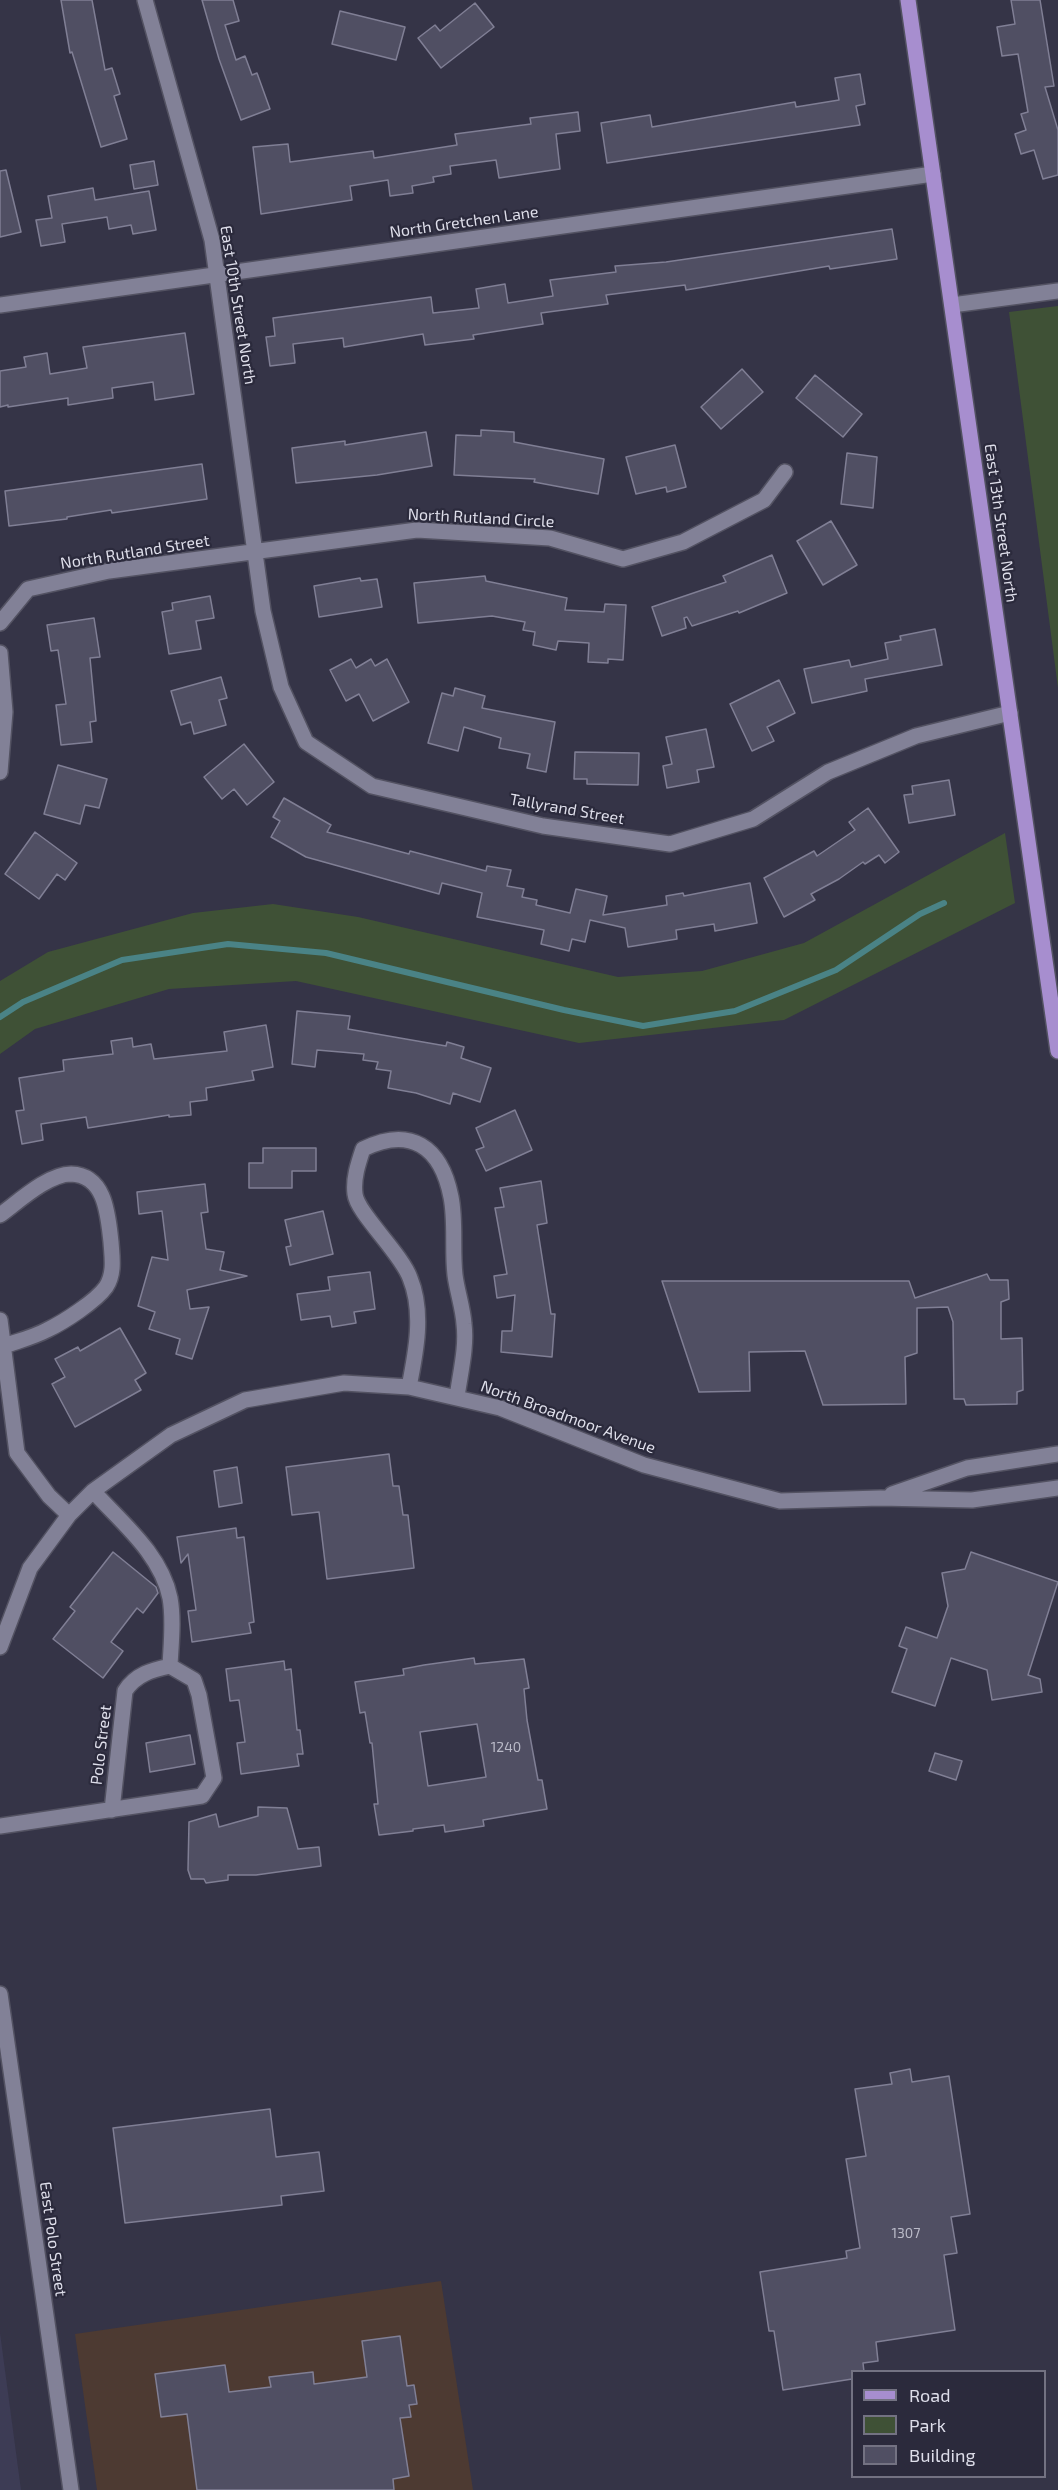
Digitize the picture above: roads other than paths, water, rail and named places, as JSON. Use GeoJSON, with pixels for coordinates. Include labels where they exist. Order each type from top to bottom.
{"type":"FeatureCollection","features":[{"type":"Feature","properties":{"kind":"main road","name":"East 13th Street North"},"geometry":{"type":"LineString","coordinates":[[908,0],[1058,1050]]}},
{"type":"Feature","properties":{"kind":"street","name":"East 10th Street North"},"geometry":{"type":"LineString","coordinates":[[145,0],[212,240],[255,551]]}},
{"type":"Feature","properties":{"kind":"street","name":"North Gretchen Lane"},"geometry":{"type":"LineString","coordinates":[[0,305],[933,174]]}},
{"type":"Feature","properties":{"kind":"street"},"geometry":{"type":"LineString","coordinates":[[952,305],[1058,291]]}},
{"type":"Feature","properties":{"kind":"street","name":"North Rutland Circle"},"geometry":{"type":"LineString","coordinates":[[255,551],[417,530],[550,538],[623,559],[683,542],[764,500],[785,472]]}},
{"type":"Feature","properties":{"kind":"street","name":"North Rutland Street"},"geometry":{"type":"LineString","coordinates":[[0,623],[28,589],[108,571],[255,551]]}},
{"type":"Feature","properties":{"kind":"street","name":"Tallyrand Street"},"geometry":{"type":"LineString","coordinates":[[255,551],[263,611],[281,687],[306,742],[372,786],[543,826],[670,844],[753,819],[828,772],[916,736],[1010,713]]}},
{"type":"Feature","properties":{"kind":"street"},"geometry":{"type":"LineString","coordinates":[[0,653],[5,712],[0,772]]}},
{"type":"Feature","properties":{"kind":"street"},"geometry":{"type":"LineString","coordinates":[[409,1387],[418,1321],[411,1279],[393,1248],[372,1223],[355,1196],[356,1171],[363,1149],[381,1140],[399,1138],[425,1146],[441,1166],[452,1197],[455,1275],[465,1326],[457,1397]]}},
{"type":"Feature","properties":{"kind":"street"},"geometry":{"type":"LineString","coordinates":[[0,1215],[52,1178],[70,1174],[85,1177],[102,1194],[108,1210],[113,1267],[108,1284],[100,1295],[47,1330],[4,1346]]}},
{"type":"Feature","properties":{"kind":"street"},"geometry":{"type":"LineString","coordinates":[[0,1320],[17,1453],[49,1496],[69,1515]]}},
{"type":"Feature","properties":{"kind":"street","name":"North Broadmoor Avenue"},"geometry":{"type":"LineString","coordinates":[[0,1647],[30,1568],[69,1515],[93,1491],[171,1435],[245,1400],[344,1383],[409,1387],[500,1408],[644,1465],[780,1501],[880,1498],[972,1500],[1058,1488]]}},
{"type":"Feature","properties":{"kind":"street","name":"North Broadmoor Avenue"},"geometry":{"type":"LineString","coordinates":[[880,1498],[967,1468],[1058,1454]]}},
{"type":"Feature","properties":{"kind":"street"},"geometry":{"type":"LineString","coordinates":[[93,1491],[145,1547],[165,1579],[172,1618],[170,1666]]}},
{"type":"Feature","properties":{"kind":"street","name":"Polo Street"},"geometry":{"type":"LineString","coordinates":[[0,1826],[111,1810],[202,1796],[214,1778],[200,1695],[194,1680],[170,1666],[144,1673],[131,1681],[125,1691],[111,1810]]}},
{"type":"Feature","properties":{"kind":"street","name":"East Polo Street"},"geometry":{"type":"LineString","coordinates":[[0,1994],[71,2490]]}},
{"type":"Feature","properties":{"kind":"waterway"},"geometry":{"type":"LineString","coordinates":[[0,1017],[23,1002],[122,960],[228,944],[326,953],[564,1010],[643,1026],[735,1011],[836,970],[920,914],[944,903]]}}]}
